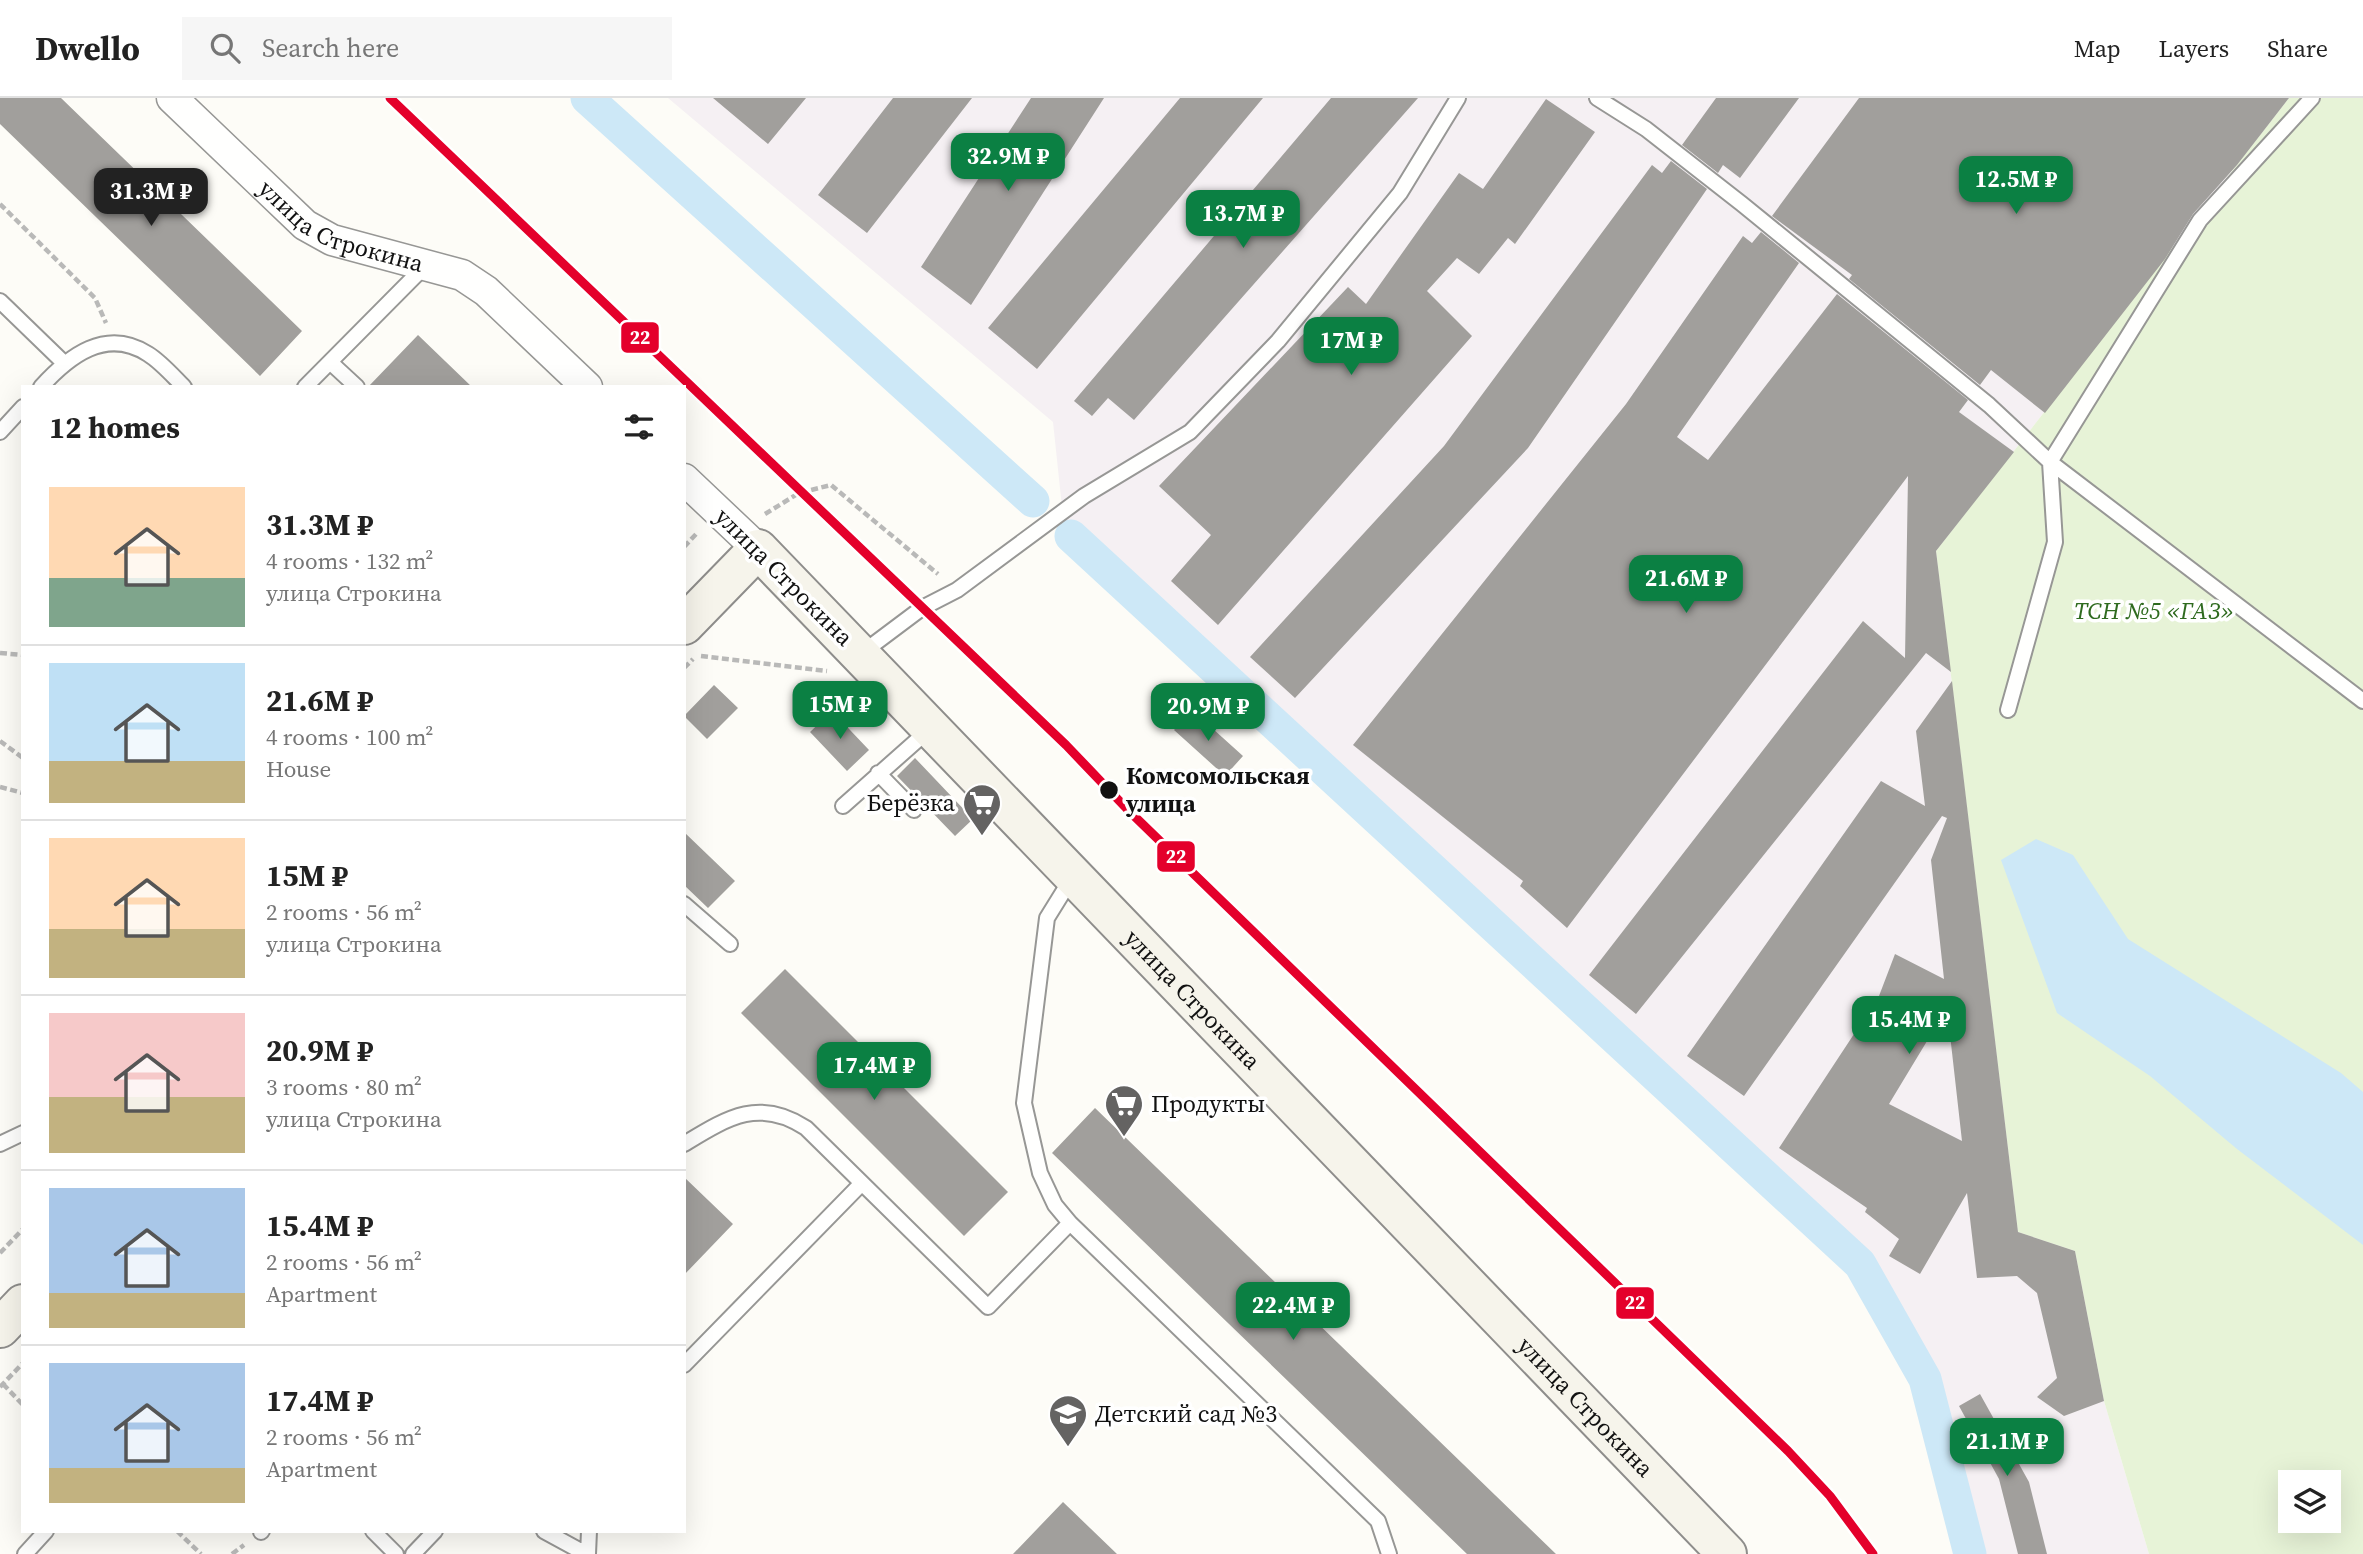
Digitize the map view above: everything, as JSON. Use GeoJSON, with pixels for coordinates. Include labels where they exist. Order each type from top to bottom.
{"type":"FeatureCollection","features":[{"type":"Feature","properties":{"kind":"street","name":"улица Строкина"},"geometry":{"type":"LineString","coordinates":[[172,98],[305,225],[332,240],[428,263],[461,275],[486,291],[585,385]]}},
{"type":"Feature","properties":{"kind":"street","name":"улица Строкина"},"geometry":{"type":"LineString","coordinates":[[686,481],[862,653],[1726,1554]]}},
{"type":"Feature","properties":{"kind":"street"},"geometry":{"type":"LineString","coordinates":[[686,623],[758,549]]}},
{"type":"Feature","properties":{"kind":"street"},"geometry":{"type":"LineString","coordinates":[[0,1328],[21,1306]]}},
{"type":"Feature","properties":{"kind":"lane"},"geometry":{"type":"LineString","coordinates":[[862,653],[916,612],[957,590],[1084,496],[1190,432],[1278,341],[1400,193],[1458,98]]}},
{"type":"Feature","properties":{"kind":"lane"},"geometry":{"type":"LineString","coordinates":[[1597,98],[1646,129],[1826,271],[1989,405],[2050,462],[2363,701]]}},
{"type":"Feature","properties":{"kind":"lane"},"geometry":{"type":"LineString","coordinates":[[2008,710],[2055,542],[2050,462],[2200,220],[2312,98]]}},
{"type":"Feature","properties":{"kind":"lane"},"geometry":{"type":"LineString","coordinates":[[307,385],[428,263]]}},
{"type":"Feature","properties":{"kind":"lane"},"geometry":{"type":"LineString","coordinates":[[0,301],[63,362]]}},
{"type":"Feature","properties":{"kind":"lane"},"geometry":{"type":"LineString","coordinates":[[43,385],[63,362],[88,347],[115,343],[150,354],[182,385]]}},
{"type":"Feature","properties":{"kind":"lane"},"geometry":{"type":"LineString","coordinates":[[330,362],[355,385]]}},
{"type":"Feature","properties":{"kind":"lane"},"geometry":{"type":"LineString","coordinates":[[0,432],[21,409]]}},
{"type":"Feature","properties":{"kind":"lane"},"geometry":{"type":"LineString","coordinates":[[843,806],[932,727]]}},
{"type":"Feature","properties":{"kind":"lane"},"geometry":{"type":"LineString","coordinates":[[878,773],[914,810]]}},
{"type":"Feature","properties":{"kind":"lane"},"geometry":{"type":"LineString","coordinates":[[1073,875],[1047,918],[1024,1103],[1040,1173],[1055,1205],[1070,1223],[1378,1521],[1389,1554]]}},
{"type":"Feature","properties":{"kind":"lane"},"geometry":{"type":"LineString","coordinates":[[686,906],[730,944]]}},
{"type":"Feature","properties":{"kind":"lane"},"geometry":{"type":"LineString","coordinates":[[686,1143],[733,1116],[754,1112],[791,1118],[806,1128],[988,1307],[1070,1223]]}},
{"type":"Feature","properties":{"kind":"lane"},"geometry":{"type":"LineString","coordinates":[[0,1144],[21,1134]]}},
{"type":"Feature","properties":{"kind":"lane"},"geometry":{"type":"LineString","coordinates":[[686,1363],[862,1183]]}},
{"type":"Feature","properties":{"kind":"lane"},"geometry":{"type":"LineString","coordinates":[[25,1554],[44,1533]]}},
{"type":"Feature","properties":{"kind":"lane"},"geometry":{"type":"LineString","coordinates":[[375,1533],[396,1554]]}},
{"type":"Feature","properties":{"kind":"lane"},"geometry":{"type":"LineString","coordinates":[[413,1554],[433,1533]]}},
{"type":"Feature","properties":{"kind":"lane"},"geometry":{"type":"LineString","coordinates":[[548,1533],[587,1554],[589,1533]]}},
{"type":"Feature","properties":{"kind":"path"},"geometry":{"type":"LineString","coordinates":[[0,204],[95,298],[115,343]]}},
{"type":"Feature","properties":{"kind":"path"},"geometry":{"type":"LineString","coordinates":[[718,511],[755,519],[799,493],[831,485],[957,590]]}},
{"type":"Feature","properties":{"kind":"path"},"geometry":{"type":"LineString","coordinates":[[0,653],[21,655]]}},
{"type":"Feature","properties":{"kind":"path"},"geometry":{"type":"LineString","coordinates":[[686,666],[697,655],[849,674],[862,653]]}},
{"type":"Feature","properties":{"kind":"path"},"geometry":{"type":"LineString","coordinates":[[0,741],[21,757]]}},
{"type":"Feature","properties":{"kind":"path"},"geometry":{"type":"LineString","coordinates":[[0,787],[21,792]]}},
{"type":"Feature","properties":{"kind":"path"},"geometry":{"type":"LineString","coordinates":[[0,1253],[21,1231]]}},
{"type":"Feature","properties":{"kind":"path"},"geometry":{"type":"LineString","coordinates":[[21,1365],[1,1386],[21,1403]]}},
{"type":"Feature","properties":{"kind":"path"},"geometry":{"type":"LineString","coordinates":[[179,1533],[201,1554]]}},
{"type":"Feature","properties":{"kind":"shaded area"},"geometry":{"type":"Polygon","coordinates":[[[668,98],[2289,98],[1936,551],[2018,1232],[2075,1251],[2104,1401],[2149,1554],[1979,1554],[1938,1386],[1864,1260],[1066,545],[1053,422],[668,98]]]}},
{"type":"Feature","properties":{"kind":"green space","name":"ТСН №5 «ГАЗ»"},"geometry":{"type":"Polygon","coordinates":[[[2289,98],[2363,98],[2363,1554],[2149,1554],[2104,1401],[2075,1251],[2018,1232],[1936,551],[2289,98]]]}},
{"type":"Feature","properties":{"kind":"water"},"geometry":{"type":"Polygon","coordinates":[[[2036,839],[2073,855],[2128,939],[2341,1073],[2363,1092],[2363,1245],[2237,1149],[2150,1076],[2057,1013],[2001,860],[2036,839]]]}},
{"type":"Feature","properties":{"kind":"building"},"geometry":{"type":"Polygon","coordinates":[[[0,98],[61,98],[302,331],[260,376],[0,124],[0,98]]]}},
{"type":"Feature","properties":{"kind":"building"},"geometry":{"type":"Polygon","coordinates":[[[713,98],[806,98],[768,144],[713,98]]]}},
{"type":"Feature","properties":{"kind":"building"},"geometry":{"type":"Polygon","coordinates":[[[893,98],[972,98],[867,233],[818,195],[893,98]]]}},
{"type":"Feature","properties":{"kind":"building"},"geometry":{"type":"Polygon","coordinates":[[[1031,98],[1104,98],[971,305],[921,267],[1031,98]]]}},
{"type":"Feature","properties":{"kind":"building"},"geometry":{"type":"Polygon","coordinates":[[[1180,98],[1263,98],[1037,369],[988,328],[1180,98]]]}},
{"type":"Feature","properties":{"kind":"building"},"geometry":{"type":"Polygon","coordinates":[[[1331,98],[1418,98],[1134,420],[1108,398],[1092,416],[1074,401],[1331,98]]]}},
{"type":"Feature","properties":{"kind":"building"},"geometry":{"type":"Polygon","coordinates":[[[1716,98],[1799,98],[1740,178],[1723,165],[1718,173],[1682,145],[1716,98]]]}},
{"type":"Feature","properties":{"kind":"building"},"geometry":{"type":"Polygon","coordinates":[[[1859,98],[2289,98],[2237,165],[2193,214],[2165,259],[2045,413],[1991,370],[1980,385],[1849,279],[1852,275],[1772,216],[1859,98]]]}},
{"type":"Feature","properties":{"kind":"building"},"geometry":{"type":"Polygon","coordinates":[[[1546,99],[1595,132],[1515,244],[1508,238],[1479,274],[1457,258],[1427,291],[1472,336],[1218,625],[1171,581],[1211,535],[1159,486],[1348,287],[1366,304],[1459,173],[1483,189],[1546,99]]]}},
{"type":"Feature","properties":{"kind":"building"},"geometry":{"type":"Polygon","coordinates":[[[1671,161],[1707,189],[1528,448],[1295,698],[1250,657],[1444,446],[1652,165],[1662,173],[1671,161]]]}},
{"type":"Feature","properties":{"kind":"building"},"geometry":{"type":"Polygon","coordinates":[[[1761,232],[1799,263],[1677,437],[1708,460],[1837,294],[1968,400],[1959,412],[2014,452],[1936,551],[1951,672],[1926,653],[1636,1014],[1589,975],[1863,621],[1905,658],[1908,476],[1567,928],[1520,886],[1523,881],[1353,745],[1626,404],[1743,236],[1752,243],[1761,232]]]}},
{"type":"Feature","properties":{"kind":"building"},"geometry":{"type":"Polygon","coordinates":[[[418,335],[470,385],[370,385],[418,335]]]}},
{"type":"Feature","properties":{"kind":"building"},"geometry":{"type":"Polygon","coordinates":[[[1952,681],[2018,1232],[2075,1251],[2104,1401],[2064,1416],[2037,1397],[2057,1378],[2037,1293],[2017,1276],[1977,1278],[1967,1193],[1920,1274],[1889,1256],[1899,1239],[1865,1212],[1867,1208],[1779,1148],[1879,996],[1895,954],[1944,979],[1931,860],[1947,818],[1942,816],[1744,1096],[1687,1056],[1881,781],[1925,806],[1916,731],[1952,681]],[[1947,1008],[1889,1104],[1962,1141],[1947,1008]]]}},
{"type":"Feature","properties":{"kind":"building"},"geometry":{"type":"Polygon","coordinates":[[[714,685],[738,708],[707,739],[686,718],[686,714],[714,685]]]}},
{"type":"Feature","properties":{"kind":"building"},"geometry":{"type":"Polygon","coordinates":[[[1192,710],[1243,756],[1225,776],[1174,730],[1192,710]]]}},
{"type":"Feature","properties":{"kind":"building"},"geometry":{"type":"Polygon","coordinates":[[[832,711],[869,750],[847,771],[810,732],[832,711]]]}},
{"type":"Feature","properties":{"kind":"building"},"geometry":{"type":"Polygon","coordinates":[[[915,758],[973,819],[955,836],[897,776],[915,758]]]}},
{"type":"Feature","properties":{"kind":"building"},"geometry":{"type":"Polygon","coordinates":[[[686,834],[735,881],[708,908],[686,887],[686,834]]]}},
{"type":"Feature","properties":{"kind":"building"},"geometry":{"type":"Polygon","coordinates":[[[785,969],[1008,1192],[964,1236],[741,1013],[785,969]]]}},
{"type":"Feature","properties":{"kind":"building"},"geometry":{"type":"Polygon","coordinates":[[[1095,1108],[1556,1554],[1467,1554],[1052,1153],[1095,1108]]]}},
{"type":"Feature","properties":{"kind":"building"},"geometry":{"type":"Polygon","coordinates":[[[686,1179],[733,1224],[686,1273],[686,1179]]]}},
{"type":"Feature","properties":{"kind":"building"},"geometry":{"type":"Polygon","coordinates":[[[1980,1394],[2029,1482],[2047,1554],[2018,1554],[1999,1479],[1959,1406],[1980,1394]]]}},
{"type":"Feature","properties":{"kind":"building"},"geometry":{"type":"Polygon","coordinates":[[[1063,1502],[1117,1554],[1013,1554],[1063,1502]]]}},
{"type":"Feature","properties":{"kind":"waterway"},"geometry":{"type":"LineString","coordinates":[[587,98],[1033,501]]}},
{"type":"Feature","properties":{"kind":"waterway"},"geometry":{"type":"LineString","coordinates":[[1071,536],[1860,1264],[1925,1379],[1970,1554]]}},
{"type":"Feature","properties":{"kind":"transit line","name":"22"},"geometry":{"type":"LineString","coordinates":[[390,98],[1066,745],[1129,811],[1788,1451],[1830,1496],[1873,1554]]}},
{"type":"Feature","properties":{"kind":"place","name":"Комсомольская улица"},"geometry":{"type":"Point","coordinates":[1109,790]}},
{"type":"Feature","properties":{"kind":"place","name":"Берёзка"},"geometry":{"type":"Point","coordinates":[982,837]}},
{"type":"Feature","properties":{"kind":"place","name":"Продукты"},"geometry":{"type":"Point","coordinates":[1124,1138]}},
{"type":"Feature","properties":{"kind":"place","name":"Детский сад №3"},"geometry":{"type":"Point","coordinates":[1068,1448]}}]}
